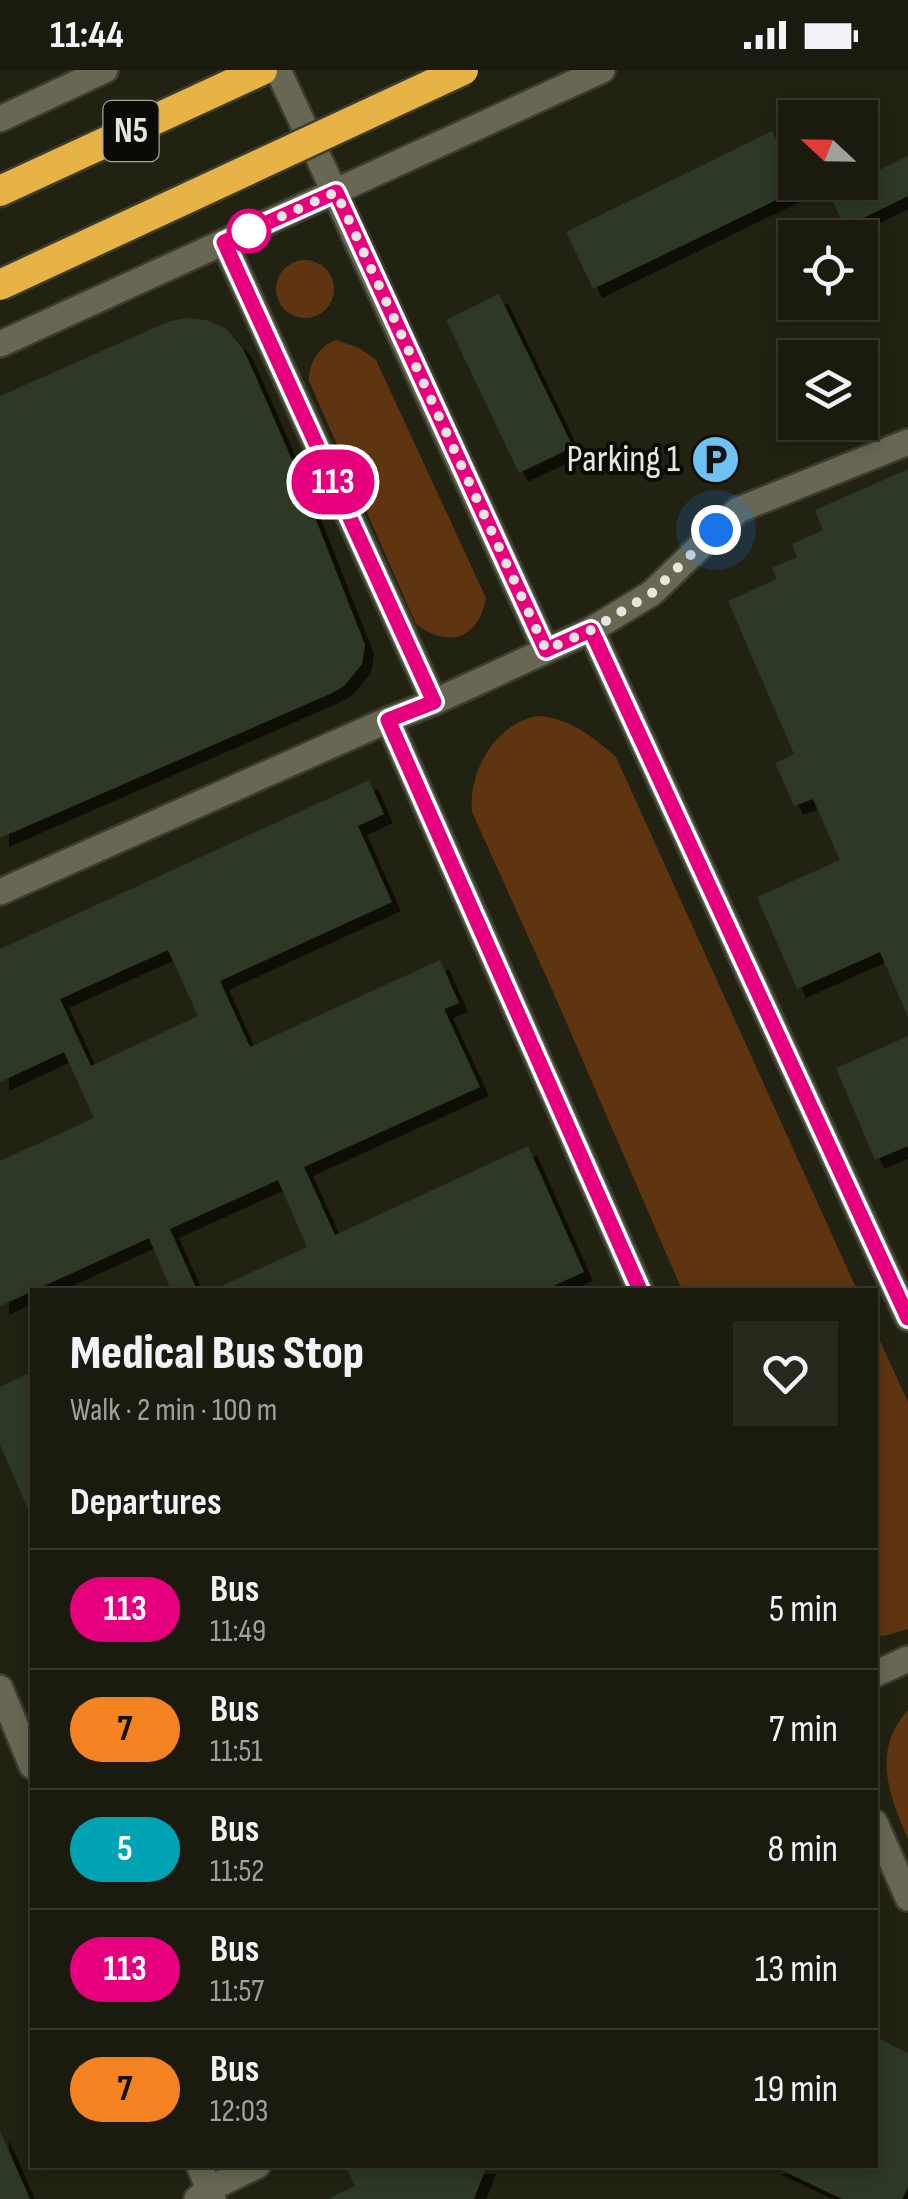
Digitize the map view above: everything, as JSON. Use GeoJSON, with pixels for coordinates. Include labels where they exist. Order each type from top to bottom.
{"type":"FeatureCollection","features":[{"type":"Feature","properties":{"kind":"highway","name":"N5"},"geometry":{"type":"LineString","coordinates":[[0,191],[262,70]]}},
{"type":"Feature","properties":{"kind":"highway","name":"N5"},"geometry":{"type":"LineString","coordinates":[[0,285],[463,70]]}},
{"type":"Feature","properties":{"kind":"lane"},"geometry":{"type":"LineString","coordinates":[[0,120],[105,70]]}},
{"type":"Feature","properties":{"kind":"lane"},"geometry":{"type":"LineString","coordinates":[[278,70],[546,650]]}},
{"type":"Feature","properties":{"kind":"lane"},"geometry":{"type":"LineString","coordinates":[[0,344],[602,70]]}},
{"type":"Feature","properties":{"kind":"lane"},"geometry":{"type":"LineString","coordinates":[[224,242],[434,702]]}},
{"type":"Feature","properties":{"kind":"lane"},"geometry":{"type":"LineString","coordinates":[[0,892],[591,630],[652,593],[738,510],[908,442]]}},
{"type":"Feature","properties":{"kind":"lane"},"geometry":{"type":"LineString","coordinates":[[591,630],[908,1318]]}},
{"type":"Feature","properties":{"kind":"lane"},"geometry":{"type":"LineString","coordinates":[[388,720],[639,1288]]}},
{"type":"Feature","properties":{"kind":"lane"},"geometry":{"type":"LineString","coordinates":[[878,1673],[908,1659]]}},
{"type":"Feature","properties":{"kind":"lane"},"geometry":{"type":"LineString","coordinates":[[0,1688],[6,1716],[30,1762]]}},
{"type":"Feature","properties":{"kind":"lane"},"geometry":{"type":"LineString","coordinates":[[878,1837],[884,1866],[908,1898]]}},
{"type":"Feature","properties":{"kind":"lane"},"geometry":{"type":"LineString","coordinates":[[204,2188],[251,2168]]}},
{"type":"Feature","properties":{"kind":"shaded area"},"geometry":{"type":"Polygon","coordinates":[[[305,260],[326,268],[334,289],[326,310],[305,318],[284,310],[276,289],[284,268],[305,260]]]}},
{"type":"Feature","properties":{"kind":"shaded area"},"geometry":{"type":"Polygon","coordinates":[[[336,340],[359,348],[376,360],[486,598],[476,623],[460,636],[440,636],[416,624],[309,381],[316,356],[336,340]]]}},
{"type":"Feature","properties":{"kind":"shaded area"},"geometry":{"type":"Polygon","coordinates":[[[538,716],[571,725],[616,757],[856,1288],[681,1288],[472,812],[480,765],[498,739],[523,720],[538,716]]]}},
{"type":"Feature","properties":{"kind":"shaded area"},"geometry":{"type":"Polygon","coordinates":[[[878,1337],[908,1402],[908,1629],[878,1635],[878,1337]]]}},
{"type":"Feature","properties":{"kind":"shaded area"},"geometry":{"type":"Polygon","coordinates":[[[908,1710],[908,1839],[890,1790],[887,1757],[890,1741],[908,1710]]]}},
{"type":"Feature","properties":{"kind":"building"},"geometry":{"type":"Polygon","coordinates":[[[772,131],[778,144],[778,199],[593,289],[566,232],[772,131]]]}},
{"type":"Feature","properties":{"kind":"building"},"geometry":{"type":"Polygon","coordinates":[[[908,156],[908,196],[859,220],[842,220],[832,200],[878,200],[878,170],[908,156]]]}},
{"type":"Feature","properties":{"kind":"building"},"geometry":{"type":"Polygon","coordinates":[[[499,294],[573,447],[519,473],[446,320],[499,294]]]}},
{"type":"Feature","properties":{"kind":"building"},"geometry":{"type":"Polygon","coordinates":[[[187,318],[225,328],[242,347],[296,469],[365,645],[362,664],[344,686],[332,693],[0,838],[0,396],[170,321],[187,318]]]}},
{"type":"Feature","properties":{"kind":"building"},"geometry":{"type":"Polygon","coordinates":[[[908,469],[908,1017],[880,952],[797,989],[757,897],[840,860],[813,799],[794,806],[775,763],[794,754],[728,601],[777,579],[772,568],[797,557],[792,544],[823,530],[815,510],[908,469]]]}},
{"type":"Feature","properties":{"kind":"building"},"geometry":{"type":"Polygon","coordinates":[[[369,780],[384,814],[358,826],[392,902],[220,981],[250,1047],[440,960],[459,1003],[444,1009],[480,1087],[304,1167],[335,1235],[528,1146],[584,1272],[548,1288],[217,1288],[307,1247],[278,1180],[170,1229],[196,1288],[170,1288],[149,1238],[39,1288],[30,1288],[30,1292],[0,1306],[0,1161],[94,1118],[64,1052],[0,1082],[0,949],[369,780]],[[168,950],[60,999],[91,1066],[198,1016],[168,950]]]}},
{"type":"Feature","properties":{"kind":"building"},"geometry":{"type":"Polygon","coordinates":[[[908,1036],[908,1146],[875,1160],[836,1068],[908,1036]]]}},
{"type":"Feature","properties":{"kind":"building"},"geometry":{"type":"Polygon","coordinates":[[[30,1373],[30,1513],[0,1445],[0,1387],[30,1373]]]}},
{"type":"Feature","properties":{"kind":"building"},"geometry":{"type":"Polygon","coordinates":[[[878,2038],[908,2053],[908,2187],[902,2199],[842,2199],[777,2168],[878,2168],[878,2038]]]}},
{"type":"Feature","properties":{"kind":"building"},"geometry":{"type":"Polygon","coordinates":[[[0,2131],[30,2199],[0,2199],[0,2131]]]}},
{"type":"Feature","properties":{"kind":"building"},"geometry":{"type":"Polygon","coordinates":[[[346,2168],[486,2168],[474,2199],[327,2199],[355,2186],[346,2168]]]}},
{"type":"Feature","properties":{"kind":"bus line","name":"113"},"geometry":{"type":"LineString","coordinates":[[639,1288],[388,720],[434,702],[224,242],[336,192],[546,650],[591,630],[908,1318]]}},
{"type":"Feature","properties":{"kind":"place","name":"Parking 1"},"geometry":{"type":"Point","coordinates":[715,459]}},
{"type":"Feature","properties":{"kind":"route"},"geometry":{"type":"LineString","coordinates":[[249,231],[336,192],[546,650],[591,630],[652,593],[716,530]]}}]}
